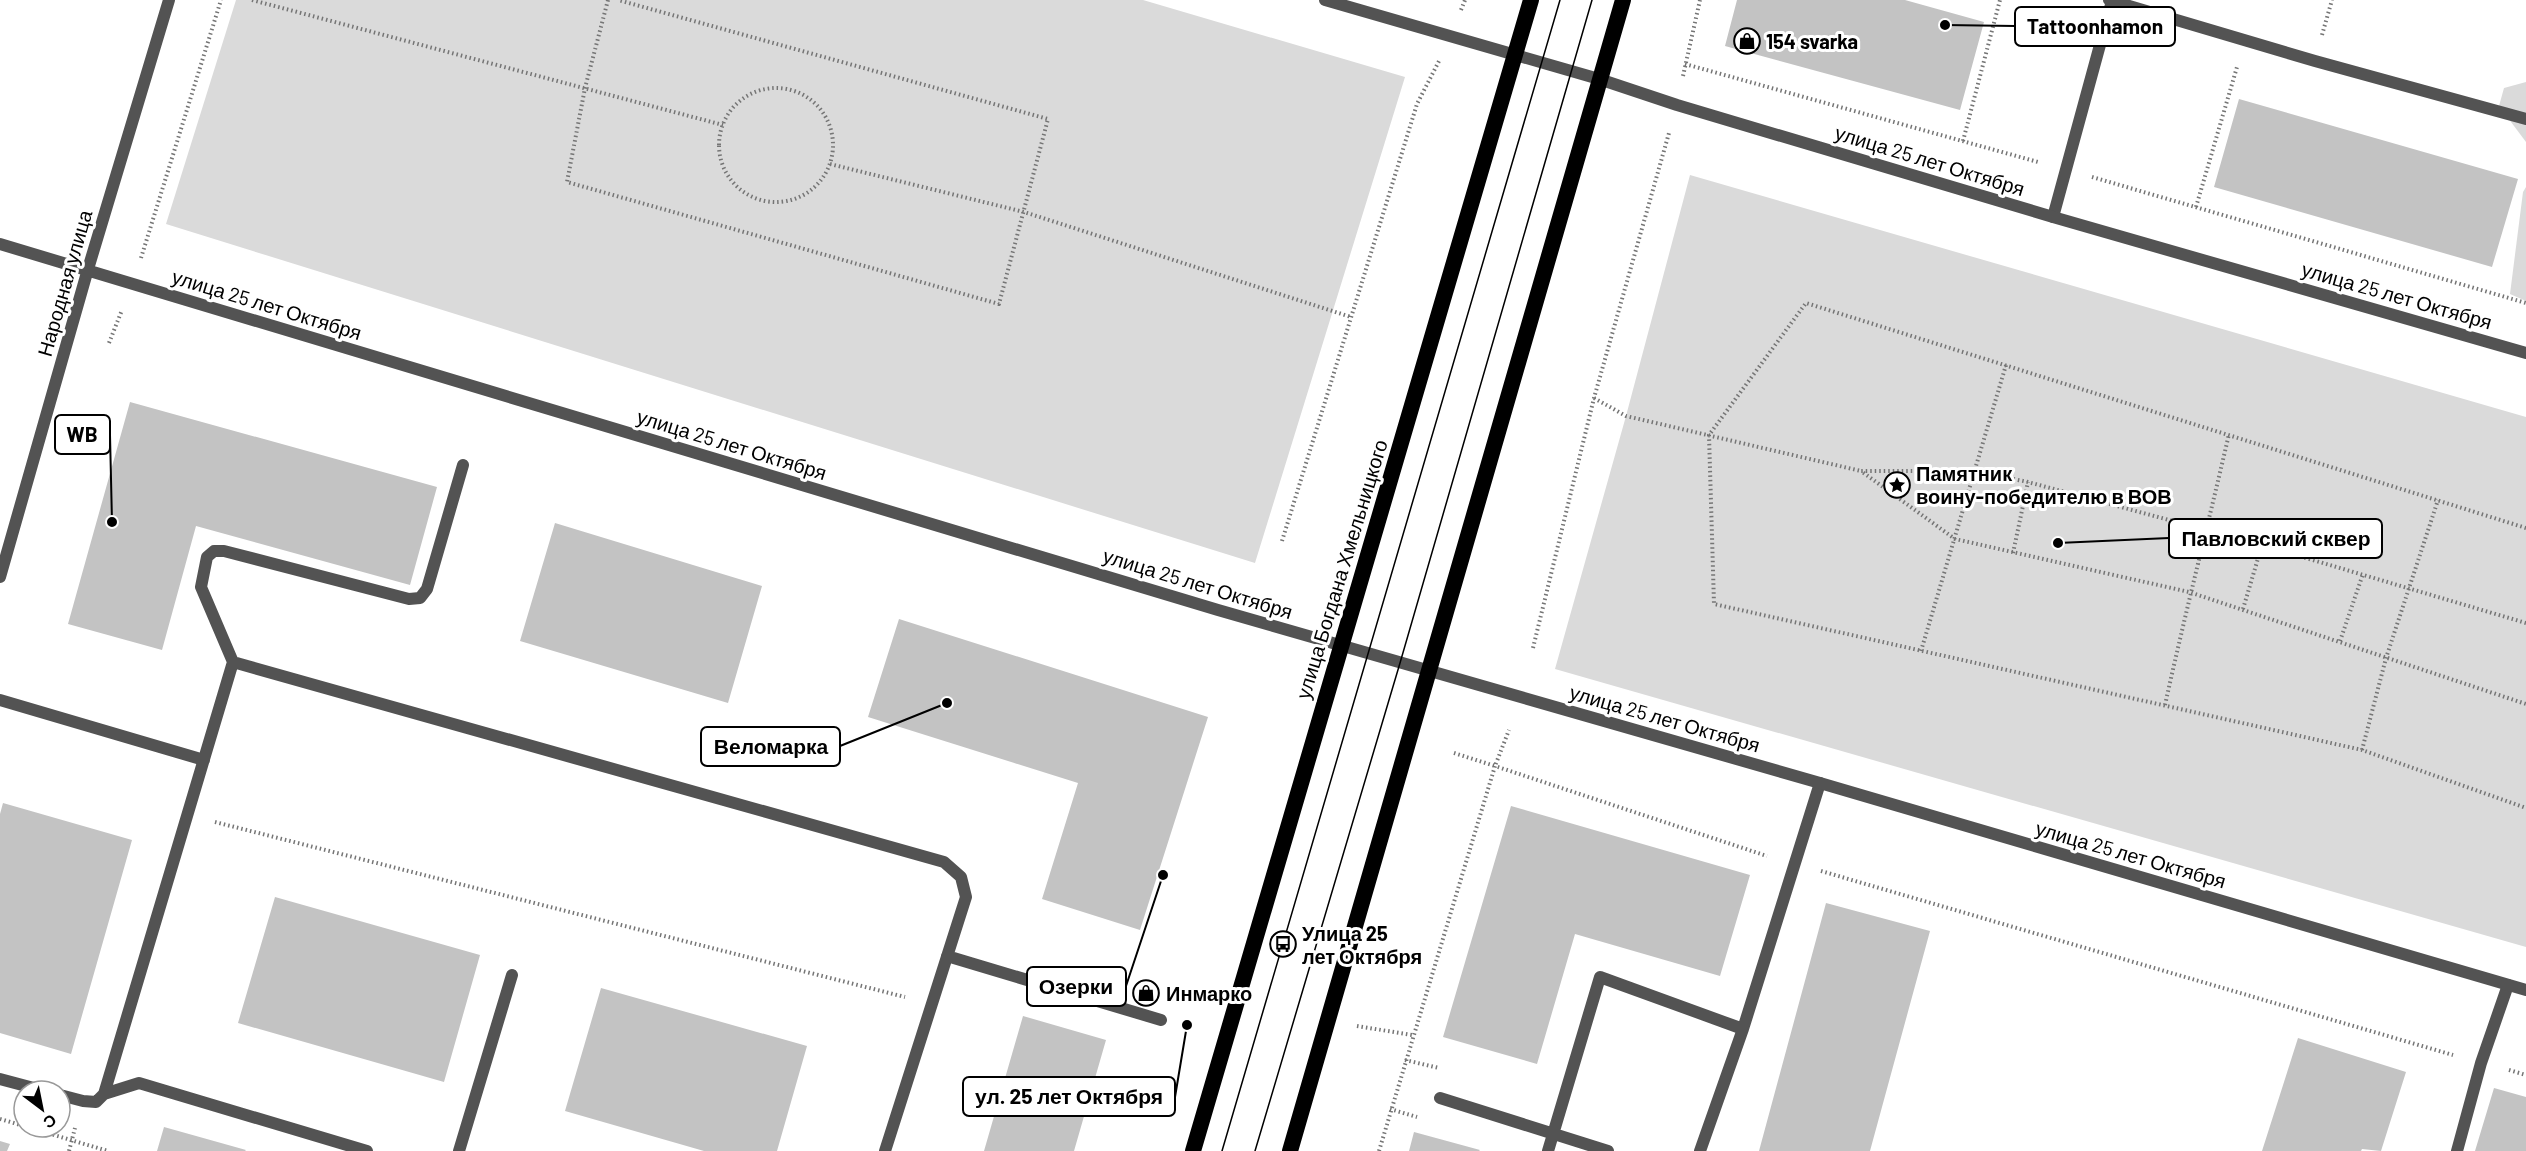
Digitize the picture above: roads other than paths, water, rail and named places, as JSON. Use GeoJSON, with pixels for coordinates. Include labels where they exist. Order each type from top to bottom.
{"type":"FeatureCollection","features":[{"type":"Feature","properties":{"kind":"highway","name":"улица Богдана Хмельницкого"},"geometry":{"type":"LineString","coordinates":[[1193,1151],[1531,0]]}},
{"type":"Feature","properties":{"kind":"highway"},"geometry":{"type":"LineString","coordinates":[[1290,1151],[1623,0]]}},
{"type":"Feature","properties":{"kind":"street","name":"Народная улица"},"geometry":{"type":"LineString","coordinates":[[0,577],[88,269],[169,0]]}},
{"type":"Feature","properties":{"kind":"street","name":"улица 25 лет Октября"},"geometry":{"type":"LineString","coordinates":[[1325,0],[1450,38],[1599,79],[1677,105],[2053,217],[2526,353]]}},
{"type":"Feature","properties":{"kind":"street"},"geometry":{"type":"LineString","coordinates":[[2053,217],[2110,1],[2526,119]]}},
{"type":"Feature","properties":{"kind":"street","name":"улица 25 лет Октября"},"geometry":{"type":"LineString","coordinates":[[0,244],[1341,646],[1820,783],[2526,990]]}},
{"type":"Feature","properties":{"kind":"street"},"geometry":{"type":"LineString","coordinates":[[104,1094],[233,662],[201,587],[207,557],[214,551],[224,551],[409,599],[420,598],[427,590],[463,465]]}},
{"type":"Feature","properties":{"kind":"street"},"geometry":{"type":"LineString","coordinates":[[233,662],[944,862],[961,877],[966,897],[885,1151]]}},
{"type":"Feature","properties":{"kind":"street"},"geometry":{"type":"LineString","coordinates":[[0,700],[204,760]]}},
{"type":"Feature","properties":{"kind":"street"},"geometry":{"type":"LineString","coordinates":[[1700,1151],[1743,1029],[1820,783]]}},
{"type":"Feature","properties":{"kind":"street"},"geometry":{"type":"LineString","coordinates":[[946,956],[1161,1020]]}},
{"type":"Feature","properties":{"kind":"street"},"geometry":{"type":"LineString","coordinates":[[459,1151],[512,975]]}},
{"type":"Feature","properties":{"kind":"street"},"geometry":{"type":"LineString","coordinates":[[1548,1151],[1600,977],[1743,1029]]}},
{"type":"Feature","properties":{"kind":"street"},"geometry":{"type":"LineString","coordinates":[[2457,1151],[2481,1063],[2508,985]]}},
{"type":"Feature","properties":{"kind":"street"},"geometry":{"type":"LineString","coordinates":[[72,1098],[96,1102],[104,1094],[139,1083],[367,1151]]}},
{"type":"Feature","properties":{"kind":"street"},"geometry":{"type":"LineString","coordinates":[[1440,1098],[1608,1151]]}},
{"type":"Feature","properties":{"kind":"tram line"},"geometry":{"type":"LineString","coordinates":[[1222,1151],[1560,0]]}},
{"type":"Feature","properties":{"kind":"tram line"},"geometry":{"type":"LineString","coordinates":[[1255,1151],[1400,663],[1592,0]]}},
{"type":"Feature","properties":{"kind":"place","name":"Tattoonhamon"},"geometry":{"type":"Point","coordinates":[1945,25]}},
{"type":"Feature","properties":{"kind":"place","name":"154 svarka"},"geometry":{"type":"Point","coordinates":[1747,41]}},
{"type":"Feature","properties":{"kind":"place","name":"Памятник воину-победителю в ВОВ"},"geometry":{"type":"Point","coordinates":[1897,485]}},
{"type":"Feature","properties":{"kind":"place","name":"WB"},"geometry":{"type":"Point","coordinates":[112,522]}},
{"type":"Feature","properties":{"kind":"place","name":"Павловский сквер"},"geometry":{"type":"Point","coordinates":[2058,543]}},
{"type":"Feature","properties":{"kind":"place","name":"Веломарка"},"geometry":{"type":"Point","coordinates":[947,703]}},
{"type":"Feature","properties":{"kind":"place","name":"Озерки"},"geometry":{"type":"Point","coordinates":[1163,875]}},
{"type":"Feature","properties":{"kind":"place","name":"Улица 25 лет Октября"},"geometry":{"type":"Point","coordinates":[1283,944]}},
{"type":"Feature","properties":{"kind":"place","name":"Инмарко"},"geometry":{"type":"Point","coordinates":[1146,993]}},
{"type":"Feature","properties":{"kind":"place","name":"ул. 25 лет Октября"},"geometry":{"type":"Point","coordinates":[1187,1025]}}]}
